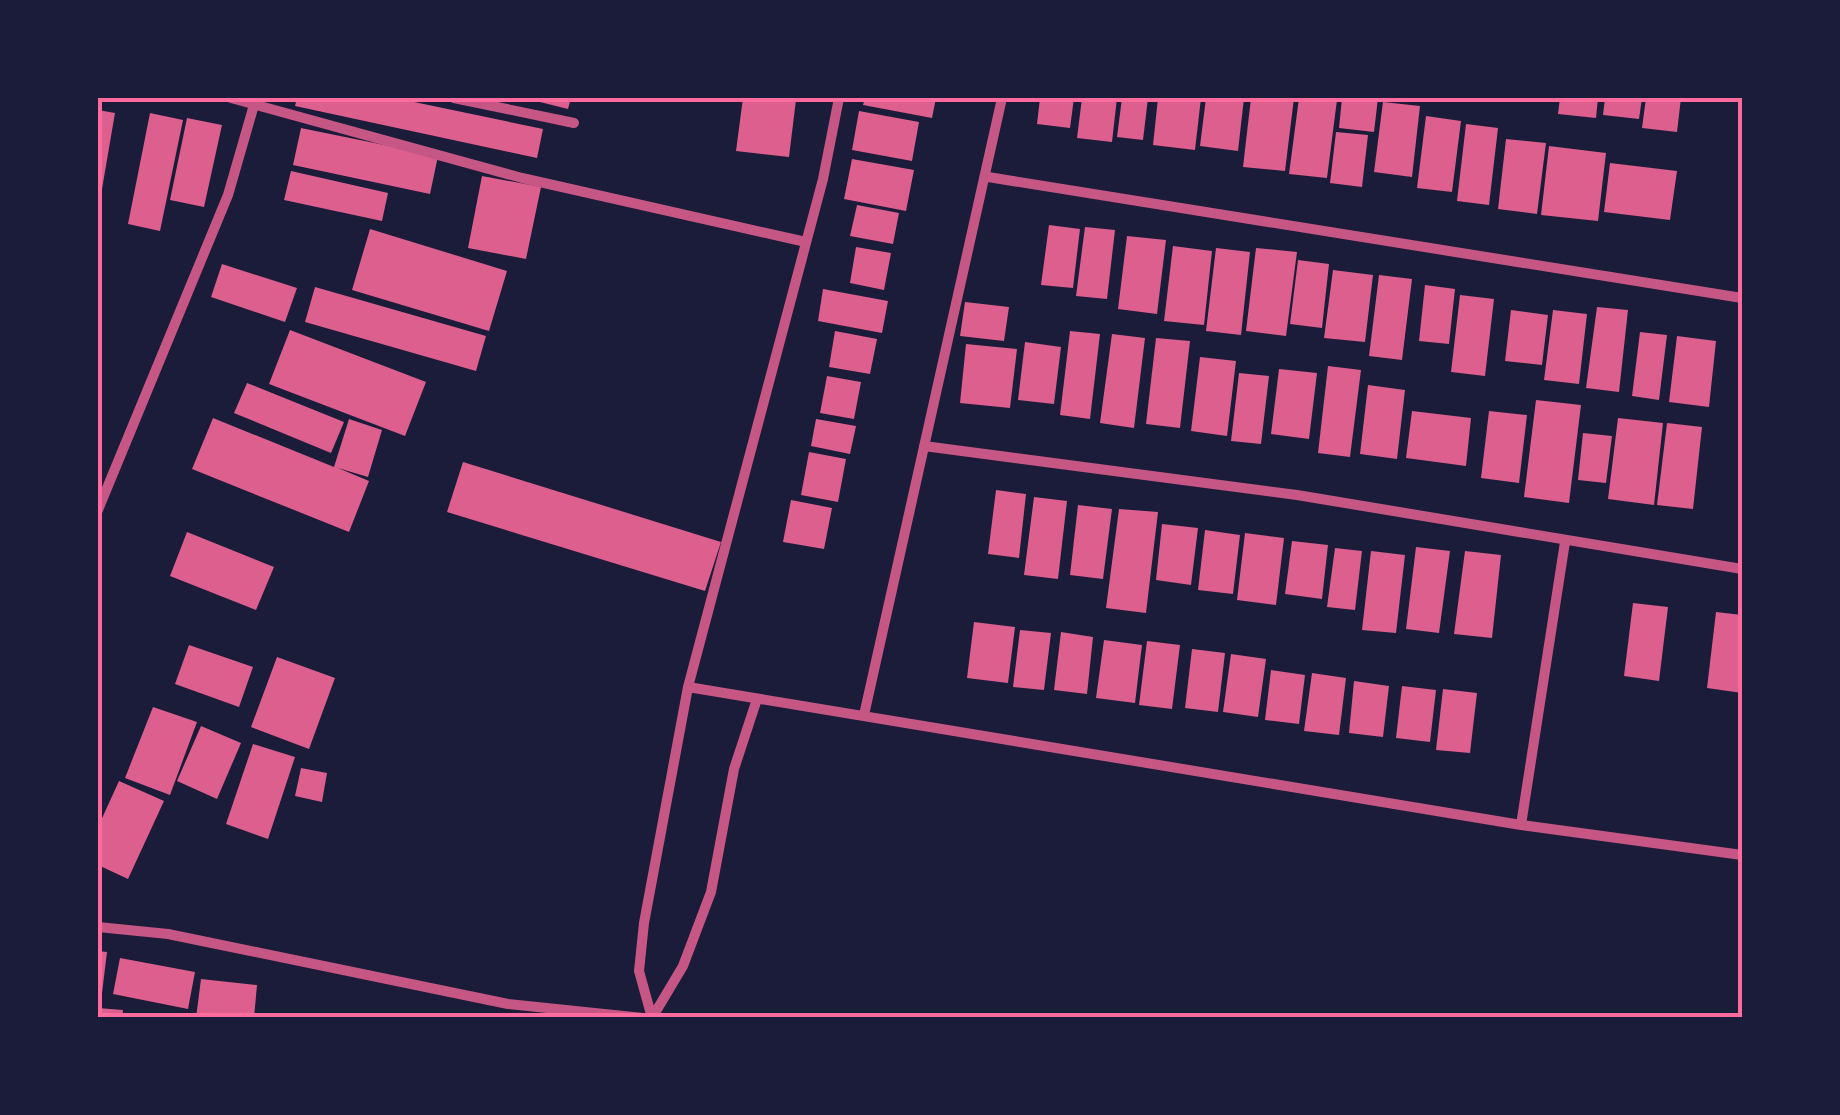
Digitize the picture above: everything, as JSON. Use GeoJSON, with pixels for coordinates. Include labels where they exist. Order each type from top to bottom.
{"type":"FeatureCollection","features":[{"type":"Feature","properties":{"kind":"street"},"geometry":{"type":"LineString","coordinates":[[231,98],[255,100],[522,178],[806,242]]}},
{"type":"Feature","properties":{"kind":"street"},"geometry":{"type":"LineString","coordinates":[[454,98],[574,123]]}},
{"type":"Feature","properties":{"kind":"street"},"geometry":{"type":"LineString","coordinates":[[652,1018],[639,972],[642,939],[688,687],[806,242],[839,98]]}},
{"type":"Feature","properties":{"kind":"street"},"geometry":{"type":"LineString","coordinates":[[864,715],[988,177],[1002,98]]}},
{"type":"Feature","properties":{"kind":"street"},"geometry":{"type":"LineString","coordinates":[[98,510],[228,195],[255,100]]}},
{"type":"Feature","properties":{"kind":"street"},"geometry":{"type":"LineString","coordinates":[[988,177],[1742,298]]}},
{"type":"Feature","properties":{"kind":"street"},"geometry":{"type":"LineString","coordinates":[[924,446],[1296,495],[1742,570]]}},
{"type":"Feature","properties":{"kind":"street"},"geometry":{"type":"LineString","coordinates":[[1521,825],[1565,542]]}},
{"type":"Feature","properties":{"kind":"street"},"geometry":{"type":"LineString","coordinates":[[688,687],[1521,825],[1742,855]]}},
{"type":"Feature","properties":{"kind":"street"},"geometry":{"type":"LineString","coordinates":[[652,1018],[683,966],[712,892],[734,770],[758,698]]}},
{"type":"Feature","properties":{"kind":"street"},"geometry":{"type":"LineString","coordinates":[[98,928],[168,934],[508,1004],[643,1018]]}},
{"type":"Feature","properties":{"kind":"building"},"geometry":{"type":"Polygon","coordinates":[[[297,98],[395,98],[543,129],[537,158],[295,106],[297,98]]]}},
{"type":"Feature","properties":{"kind":"building"},"geometry":{"type":"Polygon","coordinates":[[[524,98],[571,98],[568,109],[524,98]]]}},
{"type":"Feature","properties":{"kind":"building"},"geometry":{"type":"Polygon","coordinates":[[[743,98],[796,100],[789,157],[736,151],[743,98]]]}},
{"type":"Feature","properties":{"kind":"building"},"geometry":{"type":"Polygon","coordinates":[[[865,98],[936,98],[932,118],[863,105],[865,98]]]}},
{"type":"Feature","properties":{"kind":"building"},"geometry":{"type":"Polygon","coordinates":[[[1040,98],[1074,98],[1070,128],[1037,124],[1040,98]]]}},
{"type":"Feature","properties":{"kind":"building"},"geometry":{"type":"Polygon","coordinates":[[[1082,98],[1117,98],[1112,142],[1077,138],[1082,98]]]}},
{"type":"Feature","properties":{"kind":"building"},"geometry":{"type":"Polygon","coordinates":[[[1122,98],[1148,98],[1143,140],[1117,137],[1122,98]]]}},
{"type":"Feature","properties":{"kind":"building"},"geometry":{"type":"Polygon","coordinates":[[[1158,98],[1201,98],[1195,150],[1153,145],[1158,98]]]}},
{"type":"Feature","properties":{"kind":"building"},"geometry":{"type":"Polygon","coordinates":[[[1206,98],[1244,98],[1238,151],[1200,146],[1206,98]]]}},
{"type":"Feature","properties":{"kind":"building"},"geometry":{"type":"Polygon","coordinates":[[[1251,98],[1294,98],[1285,171],[1243,167],[1251,98]]]}},
{"type":"Feature","properties":{"kind":"building"},"geometry":{"type":"Polygon","coordinates":[[[1299,98],[1337,100],[1327,178],[1289,174],[1299,98]]]}},
{"type":"Feature","properties":{"kind":"building"},"geometry":{"type":"Polygon","coordinates":[[[1342,98],[1378,98],[1374,132],[1339,128],[1342,98]]]}},
{"type":"Feature","properties":{"kind":"building"},"geometry":{"type":"Polygon","coordinates":[[[1560,98],[1598,98],[1596,118],[1558,114],[1560,98]]]}},
{"type":"Feature","properties":{"kind":"building"},"geometry":{"type":"Polygon","coordinates":[[[1605,98],[1642,98],[1639,119],[1603,115],[1605,98]]]}},
{"type":"Feature","properties":{"kind":"building"},"geometry":{"type":"Polygon","coordinates":[[[1646,98],[1681,98],[1677,132],[1642,128],[1646,98]]]}},
{"type":"Feature","properties":{"kind":"building"},"geometry":{"type":"Polygon","coordinates":[[[1383,102],[1420,106],[1412,177],[1374,172],[1383,102]]]}},
{"type":"Feature","properties":{"kind":"building"},"geometry":{"type":"Polygon","coordinates":[[[98,110],[115,113],[102,189],[98,188],[98,110]]]}},
{"type":"Feature","properties":{"kind":"building"},"geometry":{"type":"Polygon","coordinates":[[[859,111],[919,122],[912,161],[852,150],[859,111]]]}},
{"type":"Feature","properties":{"kind":"building"},"geometry":{"type":"Polygon","coordinates":[[[150,113],[183,120],[160,231],[128,224],[150,113]]]}},
{"type":"Feature","properties":{"kind":"building"},"geometry":{"type":"Polygon","coordinates":[[[1426,116],[1461,121],[1452,192],[1417,188],[1426,116]]]}},
{"type":"Feature","properties":{"kind":"building"},"geometry":{"type":"Polygon","coordinates":[[[187,118],[222,125],[204,207],[170,200],[187,118]]]}},
{"type":"Feature","properties":{"kind":"building"},"geometry":{"type":"Polygon","coordinates":[[[1466,124],[1498,128],[1489,205],[1457,201],[1466,124]]]}},
{"type":"Feature","properties":{"kind":"building"},"geometry":{"type":"Polygon","coordinates":[[[301,128],[438,156],[430,194],[293,165],[301,128]]]}},
{"type":"Feature","properties":{"kind":"building"},"geometry":{"type":"Polygon","coordinates":[[[1336,132],[1368,135],[1362,187],[1330,183],[1336,132]]]}},
{"type":"Feature","properties":{"kind":"building"},"geometry":{"type":"Polygon","coordinates":[[[1506,139],[1546,143],[1537,214],[1498,209],[1506,139]]]}},
{"type":"Feature","properties":{"kind":"building"},"geometry":{"type":"Polygon","coordinates":[[[1549,146],[1606,153],[1598,221],[1541,215],[1549,146]]]}},
{"type":"Feature","properties":{"kind":"building"},"geometry":{"type":"Polygon","coordinates":[[[852,159],[914,170],[906,211],[844,199],[852,159]]]}},
{"type":"Feature","properties":{"kind":"building"},"geometry":{"type":"Polygon","coordinates":[[[1610,163],[1677,171],[1670,220],[1604,212],[1610,163]]]}},
{"type":"Feature","properties":{"kind":"building"},"geometry":{"type":"Polygon","coordinates":[[[291,171],[388,193],[382,221],[284,200],[291,171]]]}},
{"type":"Feature","properties":{"kind":"building"},"geometry":{"type":"Polygon","coordinates":[[[482,176],[541,187],[526,259],[468,248],[482,176]]]}},
{"type":"Feature","properties":{"kind":"building"},"geometry":{"type":"Polygon","coordinates":[[[857,205],[899,213],[893,244],[850,236],[857,205]]]}},
{"type":"Feature","properties":{"kind":"building"},"geometry":{"type":"Polygon","coordinates":[[[1049,225],[1080,229],[1073,288],[1041,285],[1049,225]]]}},
{"type":"Feature","properties":{"kind":"building"},"geometry":{"type":"Polygon","coordinates":[[[1085,227],[1115,230],[1107,299],[1076,296],[1085,227]]]}},
{"type":"Feature","properties":{"kind":"building"},"geometry":{"type":"Polygon","coordinates":[[[370,229],[507,271],[489,331],[352,290],[370,229]]]}},
{"type":"Feature","properties":{"kind":"building"},"geometry":{"type":"Polygon","coordinates":[[[1127,236],[1166,240],[1157,314],[1118,309],[1127,236]]]}},
{"type":"Feature","properties":{"kind":"building"},"geometry":{"type":"Polygon","coordinates":[[[1173,246],[1212,251],[1204,325],[1164,321],[1173,246]]]}},
{"type":"Feature","properties":{"kind":"building"},"geometry":{"type":"Polygon","coordinates":[[[856,247],[891,253],[884,290],[850,283],[856,247]]]}},
{"type":"Feature","properties":{"kind":"building"},"geometry":{"type":"Polygon","coordinates":[[[1216,248],[1250,252],[1241,335],[1206,331],[1216,248]]]}},
{"type":"Feature","properties":{"kind":"building"},"geometry":{"type":"Polygon","coordinates":[[[1256,248],[1297,252],[1286,336],[1246,331],[1256,248]]]}},
{"type":"Feature","properties":{"kind":"building"},"geometry":{"type":"Polygon","coordinates":[[[1298,260],[1329,264],[1322,328],[1290,324],[1298,260]]]}},
{"type":"Feature","properties":{"kind":"building"},"geometry":{"type":"Polygon","coordinates":[[[222,264],[297,288],[285,322],[211,297],[222,264]]]}},
{"type":"Feature","properties":{"kind":"building"},"geometry":{"type":"Polygon","coordinates":[[[1333,270],[1373,275],[1365,342],[1324,338],[1333,270]]]}},
{"type":"Feature","properties":{"kind":"building"},"geometry":{"type":"Polygon","coordinates":[[[1379,275],[1412,279],[1402,360],[1369,356],[1379,275]]]}},
{"type":"Feature","properties":{"kind":"building"},"geometry":{"type":"Polygon","coordinates":[[[1425,285],[1455,289],[1449,344],[1419,341],[1425,285]]]}},
{"type":"Feature","properties":{"kind":"building"},"geometry":{"type":"Polygon","coordinates":[[[315,287],[486,336],[476,371],[305,322],[315,287]]]}},
{"type":"Feature","properties":{"kind":"building"},"geometry":{"type":"Polygon","coordinates":[[[823,289],[888,301],[882,333],[818,321],[823,289]]]}},
{"type":"Feature","properties":{"kind":"building"},"geometry":{"type":"Polygon","coordinates":[[[1460,295],[1494,299],[1485,376],[1451,372],[1460,295]]]}},
{"type":"Feature","properties":{"kind":"building"},"geometry":{"type":"Polygon","coordinates":[[[965,302],[1009,307],[1004,341],[960,336],[965,302]]]}},
{"type":"Feature","properties":{"kind":"building"},"geometry":{"type":"Polygon","coordinates":[[[1597,307],[1628,310],[1619,392],[1586,388],[1597,307]]]}},
{"type":"Feature","properties":{"kind":"building"},"geometry":{"type":"Polygon","coordinates":[[[1511,310],[1548,315],[1542,365],[1505,361],[1511,310]]]}},
{"type":"Feature","properties":{"kind":"building"},"geometry":{"type":"Polygon","coordinates":[[[1553,310],[1587,314],[1579,384],[1544,380],[1553,310]]]}},
{"type":"Feature","properties":{"kind":"building"},"geometry":{"type":"Polygon","coordinates":[[[290,330],[426,382],[405,436],[269,384],[290,330]]]}},
{"type":"Feature","properties":{"kind":"building"},"geometry":{"type":"Polygon","coordinates":[[[835,331],[877,339],[870,374],[829,367],[835,331]]]}},
{"type":"Feature","properties":{"kind":"building"},"geometry":{"type":"Polygon","coordinates":[[[1070,331],[1100,334],[1090,419],[1060,415],[1070,331]]]}},
{"type":"Feature","properties":{"kind":"building"},"geometry":{"type":"Polygon","coordinates":[[[1640,332],[1667,335],[1659,400],[1632,396],[1640,332]]]}},
{"type":"Feature","properties":{"kind":"building"},"geometry":{"type":"Polygon","coordinates":[[[1112,334],[1145,338],[1134,428],[1100,423],[1112,334]]]}},
{"type":"Feature","properties":{"kind":"building"},"geometry":{"type":"Polygon","coordinates":[[[1677,336],[1716,341],[1709,407],[1669,402],[1677,336]]]}},
{"type":"Feature","properties":{"kind":"building"},"geometry":{"type":"Polygon","coordinates":[[[1156,338],[1190,341],[1180,428],[1146,424],[1156,338]]]}},
{"type":"Feature","properties":{"kind":"building"},"geometry":{"type":"Polygon","coordinates":[[[1025,342],[1061,347],[1054,404],[1018,400],[1025,342]]]}},
{"type":"Feature","properties":{"kind":"building"},"geometry":{"type":"Polygon","coordinates":[[[966,344],[1017,349],[1010,408],[960,403],[966,344]]]}},
{"type":"Feature","properties":{"kind":"building"},"geometry":{"type":"Polygon","coordinates":[[[1200,357],[1236,361],[1227,436],[1191,431],[1200,357]]]}},
{"type":"Feature","properties":{"kind":"building"},"geometry":{"type":"Polygon","coordinates":[[[1328,366],[1361,370],[1350,457],[1318,453],[1328,366]]]}},
{"type":"Feature","properties":{"kind":"building"},"geometry":{"type":"Polygon","coordinates":[[[1279,369],[1317,373],[1309,439],[1271,434],[1279,369]]]}},
{"type":"Feature","properties":{"kind":"building"},"geometry":{"type":"Polygon","coordinates":[[[1239,373],[1269,376],[1261,444],[1231,441],[1239,373]]]}},
{"type":"Feature","properties":{"kind":"building"},"geometry":{"type":"Polygon","coordinates":[[[827,376],[861,382],[854,419],[820,413],[827,376]]]}},
{"type":"Feature","properties":{"kind":"building"},"geometry":{"type":"Polygon","coordinates":[[[247,383],[344,422],[331,453],[234,413],[247,383]]]}},
{"type":"Feature","properties":{"kind":"building"},"geometry":{"type":"Polygon","coordinates":[[[1368,385],[1405,390],[1397,459],[1360,454],[1368,385]]]}},
{"type":"Feature","properties":{"kind":"building"},"geometry":{"type":"Polygon","coordinates":[[[1536,400],[1581,405],[1569,503],[1524,497],[1536,400]]]}},
{"type":"Feature","properties":{"kind":"building"},"geometry":{"type":"Polygon","coordinates":[[[1412,411],[1471,418],[1466,466],[1406,458],[1412,411]]]}},
{"type":"Feature","properties":{"kind":"building"},"geometry":{"type":"Polygon","coordinates":[[[1489,411],[1527,415],[1519,483],[1481,478],[1489,411]]]}},
{"type":"Feature","properties":{"kind":"building"},"geometry":{"type":"Polygon","coordinates":[[[213,418],[334,467],[349,419],[382,430],[368,477],[338,468],[369,481],[349,532],[192,469],[213,418]]]}},
{"type":"Feature","properties":{"kind":"building"},"geometry":{"type":"Polygon","coordinates":[[[1618,418],[1663,423],[1654,505],[1608,499],[1618,418]]]}},
{"type":"Feature","properties":{"kind":"building"},"geometry":{"type":"Polygon","coordinates":[[[816,419],[856,426],[850,454],[811,446],[816,419]]]}},
{"type":"Feature","properties":{"kind":"building"},"geometry":{"type":"Polygon","coordinates":[[[1667,423],[1702,427],[1693,509],[1657,505],[1667,423]]]}},
{"type":"Feature","properties":{"kind":"building"},"geometry":{"type":"Polygon","coordinates":[[[1583,433],[1612,436],[1606,483],[1578,480],[1583,433]]]}},
{"type":"Feature","properties":{"kind":"building"},"geometry":{"type":"Polygon","coordinates":[[[809,452],[846,459],[838,502],[801,495],[809,452]]]}},
{"type":"Feature","properties":{"kind":"building"},"geometry":{"type":"Polygon","coordinates":[[[463,462],[721,542],[705,591],[447,512],[463,462]]]}},
{"type":"Feature","properties":{"kind":"building"},"geometry":{"type":"Polygon","coordinates":[[[996,490],[1026,494],[1019,558],[988,554],[996,490]]]}},
{"type":"Feature","properties":{"kind":"building"},"geometry":{"type":"Polygon","coordinates":[[[1034,497],[1067,501],[1058,579],[1024,575],[1034,497]]]}},
{"type":"Feature","properties":{"kind":"building"},"geometry":{"type":"Polygon","coordinates":[[[791,500],[832,508],[824,549],[783,542],[791,500]]]}},
{"type":"Feature","properties":{"kind":"building"},"geometry":{"type":"Polygon","coordinates":[[[1078,505],[1112,509],[1103,579],[1070,575],[1078,505]]]}},
{"type":"Feature","properties":{"kind":"building"},"geometry":{"type":"Polygon","coordinates":[[[1119,509],[1158,512],[1146,613],[1106,608],[1119,509]]]}},
{"type":"Feature","properties":{"kind":"building"},"geometry":{"type":"Polygon","coordinates":[[[1162,524],[1198,528],[1191,585],[1156,580],[1162,524]]]}},
{"type":"Feature","properties":{"kind":"building"},"geometry":{"type":"Polygon","coordinates":[[[1205,530],[1240,535],[1233,594],[1198,590],[1205,530]]]}},
{"type":"Feature","properties":{"kind":"building"},"geometry":{"type":"Polygon","coordinates":[[[187,532],[274,567],[256,610],[170,576],[187,532]]]}},
{"type":"Feature","properties":{"kind":"building"},"geometry":{"type":"Polygon","coordinates":[[[1245,533],[1284,538],[1276,605],[1237,600],[1245,533]]]}},
{"type":"Feature","properties":{"kind":"building"},"geometry":{"type":"Polygon","coordinates":[[[1292,541],[1328,545],[1322,599],[1285,594],[1292,541]]]}},
{"type":"Feature","properties":{"kind":"building"},"geometry":{"type":"Polygon","coordinates":[[[1416,547],[1450,551],[1439,633],[1406,629],[1416,547]]]}},
{"type":"Feature","properties":{"kind":"building"},"geometry":{"type":"Polygon","coordinates":[[[1335,548],[1362,551],[1355,610],[1327,607],[1335,548]]]}},
{"type":"Feature","properties":{"kind":"building"},"geometry":{"type":"Polygon","coordinates":[[[1371,551],[1405,555],[1396,633],[1362,630],[1371,551]]]}},
{"type":"Feature","properties":{"kind":"building"},"geometry":{"type":"Polygon","coordinates":[[[1465,551],[1501,555],[1492,638],[1454,634],[1465,551]]]}},
{"type":"Feature","properties":{"kind":"building"},"geometry":{"type":"Polygon","coordinates":[[[1633,603],[1668,607],[1659,681],[1624,676],[1633,603]]]}},
{"type":"Feature","properties":{"kind":"building"},"geometry":{"type":"Polygon","coordinates":[[[1716,612],[1742,615],[1742,693],[1707,688],[1716,612]]]}},
{"type":"Feature","properties":{"kind":"building"},"geometry":{"type":"Polygon","coordinates":[[[974,622],[1015,627],[1008,683],[967,678],[974,622]]]}},
{"type":"Feature","properties":{"kind":"building"},"geometry":{"type":"Polygon","coordinates":[[[1020,630],[1051,633],[1044,690],[1013,687],[1020,630]]]}},
{"type":"Feature","properties":{"kind":"building"},"geometry":{"type":"Polygon","coordinates":[[[1061,632],[1093,637],[1087,694],[1054,690],[1061,632]]]}},
{"type":"Feature","properties":{"kind":"building"},"geometry":{"type":"Polygon","coordinates":[[[1104,640],[1142,645],[1135,703],[1096,698],[1104,640]]]}},
{"type":"Feature","properties":{"kind":"building"},"geometry":{"type":"Polygon","coordinates":[[[1147,641],[1180,645],[1172,709],[1139,705],[1147,641]]]}},
{"type":"Feature","properties":{"kind":"building"},"geometry":{"type":"Polygon","coordinates":[[[189,645],[253,667],[239,707],[175,684],[189,645]]]}},
{"type":"Feature","properties":{"kind":"building"},"geometry":{"type":"Polygon","coordinates":[[[1192,649],[1225,653],[1218,712],[1185,708],[1192,649]]]}},
{"type":"Feature","properties":{"kind":"building"},"geometry":{"type":"Polygon","coordinates":[[[1231,654],[1266,659],[1258,717],[1223,712],[1231,654]]]}},
{"type":"Feature","properties":{"kind":"building"},"geometry":{"type":"Polygon","coordinates":[[[277,657],[335,678],[309,749],[251,727],[277,657]]]}},
{"type":"Feature","properties":{"kind":"building"},"geometry":{"type":"Polygon","coordinates":[[[1271,670],[1305,675],[1299,724],[1265,720],[1271,670]]]}},
{"type":"Feature","properties":{"kind":"building"},"geometry":{"type":"Polygon","coordinates":[[[1312,673],[1346,678],[1339,735],[1304,731],[1312,673]]]}},
{"type":"Feature","properties":{"kind":"building"},"geometry":{"type":"Polygon","coordinates":[[[1354,681],[1389,686],[1383,737],[1349,733],[1354,681]]]}},
{"type":"Feature","properties":{"kind":"building"},"geometry":{"type":"Polygon","coordinates":[[[1402,686],[1436,690],[1430,742],[1396,738],[1402,686]]]}},
{"type":"Feature","properties":{"kind":"building"},"geometry":{"type":"Polygon","coordinates":[[[1443,689],[1477,693],[1470,753],[1436,750],[1443,689]]]}},
{"type":"Feature","properties":{"kind":"building"},"geometry":{"type":"Polygon","coordinates":[[[153,707],[197,722],[170,795],[125,778],[153,707]]]}},
{"type":"Feature","properties":{"kind":"building"},"geometry":{"type":"Polygon","coordinates":[[[201,726],[241,743],[217,799],[177,781],[201,726]]]}},
{"type":"Feature","properties":{"kind":"building"},"geometry":{"type":"Polygon","coordinates":[[[253,744],[295,757],[268,839],[226,824],[253,744]]]}},
{"type":"Feature","properties":{"kind":"building"},"geometry":{"type":"Polygon","coordinates":[[[301,768],[327,773],[322,802],[295,796],[301,768]]]}},
{"type":"Feature","properties":{"kind":"building"},"geometry":{"type":"Polygon","coordinates":[[[119,781],[164,801],[128,879],[98,865],[98,827],[119,781]]]}},
{"type":"Feature","properties":{"kind":"building"},"geometry":{"type":"Polygon","coordinates":[[[98,951],[107,952],[102,993],[98,992],[98,951]]]}},
{"type":"Feature","properties":{"kind":"building"},"geometry":{"type":"Polygon","coordinates":[[[120,958],[195,972],[188,1009],[113,994],[120,958]]]}},
{"type":"Feature","properties":{"kind":"building"},"geometry":{"type":"Polygon","coordinates":[[[201,979],[257,985],[254,1018],[196,1018],[201,979]]]}},
{"type":"Feature","properties":{"kind":"building"},"geometry":{"type":"Polygon","coordinates":[[[98,1008],[123,1010],[122,1018],[98,1018],[98,1008]]]}}]}
